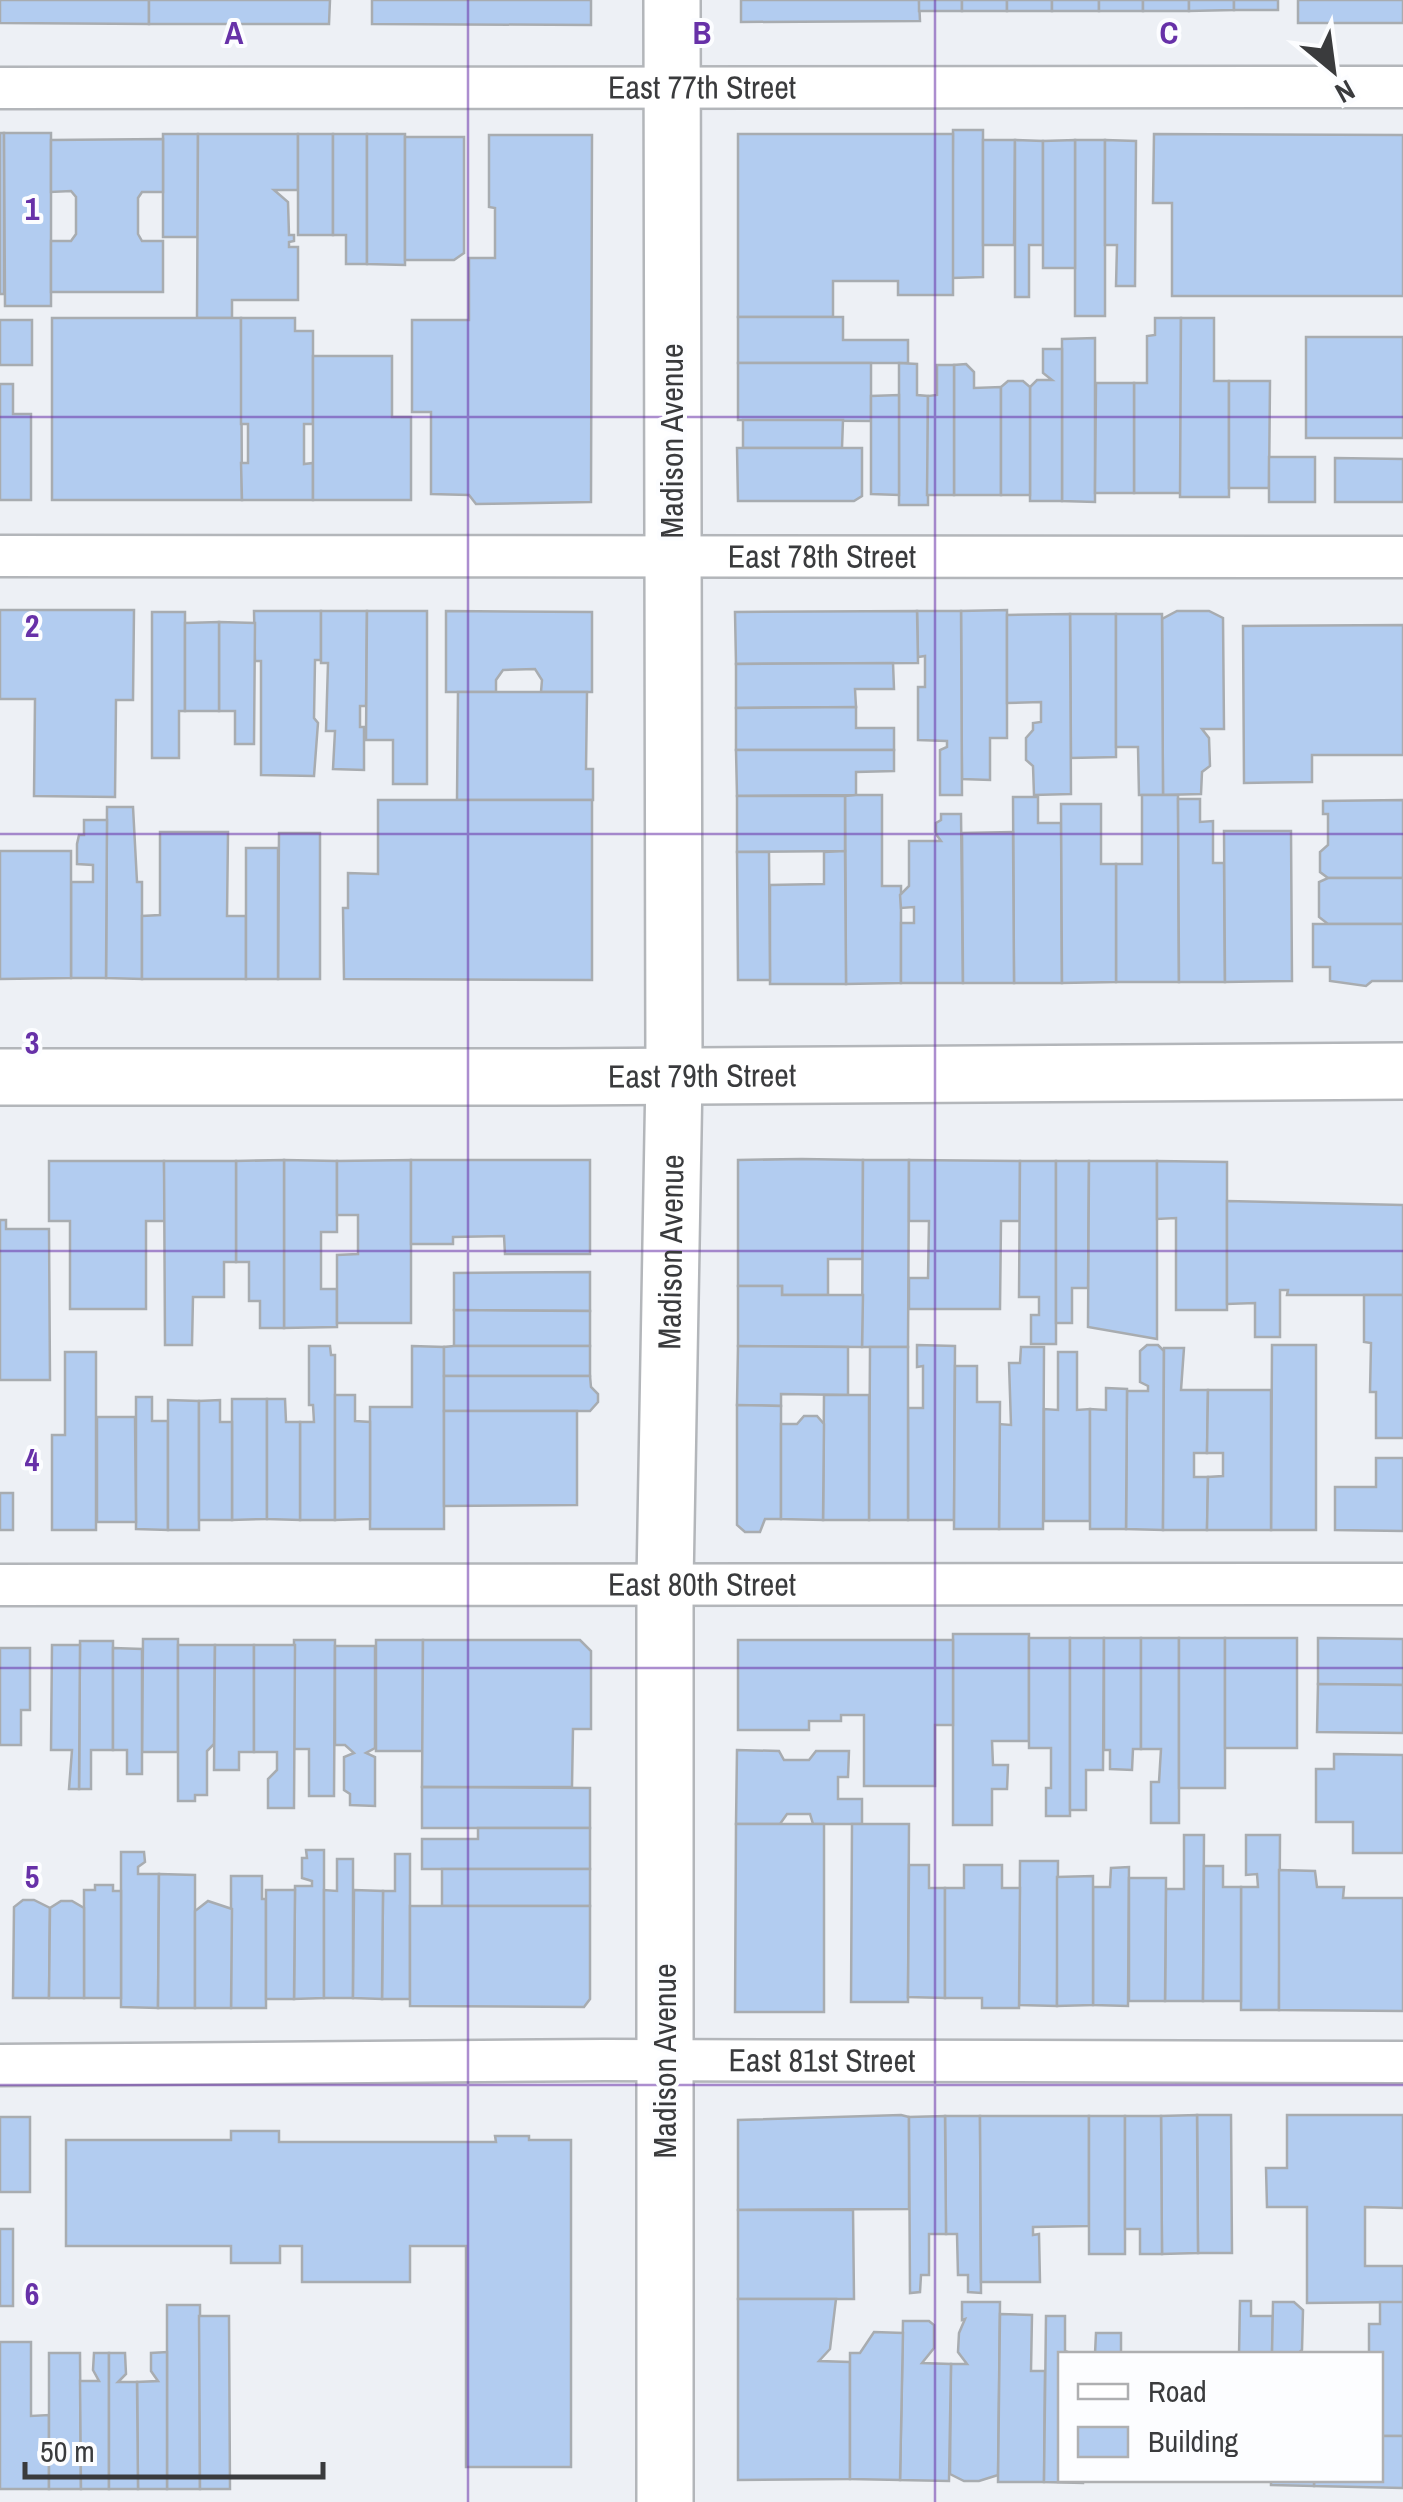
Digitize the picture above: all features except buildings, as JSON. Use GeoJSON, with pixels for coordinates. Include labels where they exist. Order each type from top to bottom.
{"type":"FeatureCollection","features":[{"type":"Feature","properties":{"kind":"main road","name":"Madison Avenue"},"geometry":{"type":"LineString","coordinates":[[665,2502],[665,1583],[674,1076],[672,0]]}},
{"type":"Feature","properties":{"kind":"main road","name":"East 79th Street"},"geometry":{"type":"LineString","coordinates":[[0,1077],[1403,1071]]}},
{"type":"Feature","properties":{"kind":"street","name":"East 77th Street"},"geometry":{"type":"LineString","coordinates":[[0,88],[1403,87]]}},
{"type":"Feature","properties":{"kind":"street","name":"East 78th Street"},"geometry":{"type":"LineString","coordinates":[[0,556],[1403,556]]}},
{"type":"Feature","properties":{"kind":"street","name":"East 80th Street"},"geometry":{"type":"LineString","coordinates":[[0,1585],[1403,1584]]}},
{"type":"Feature","properties":{"kind":"street","name":"East 81st Street"},"geometry":{"type":"LineString","coordinates":[[0,2065],[1403,2062]]}}]}
